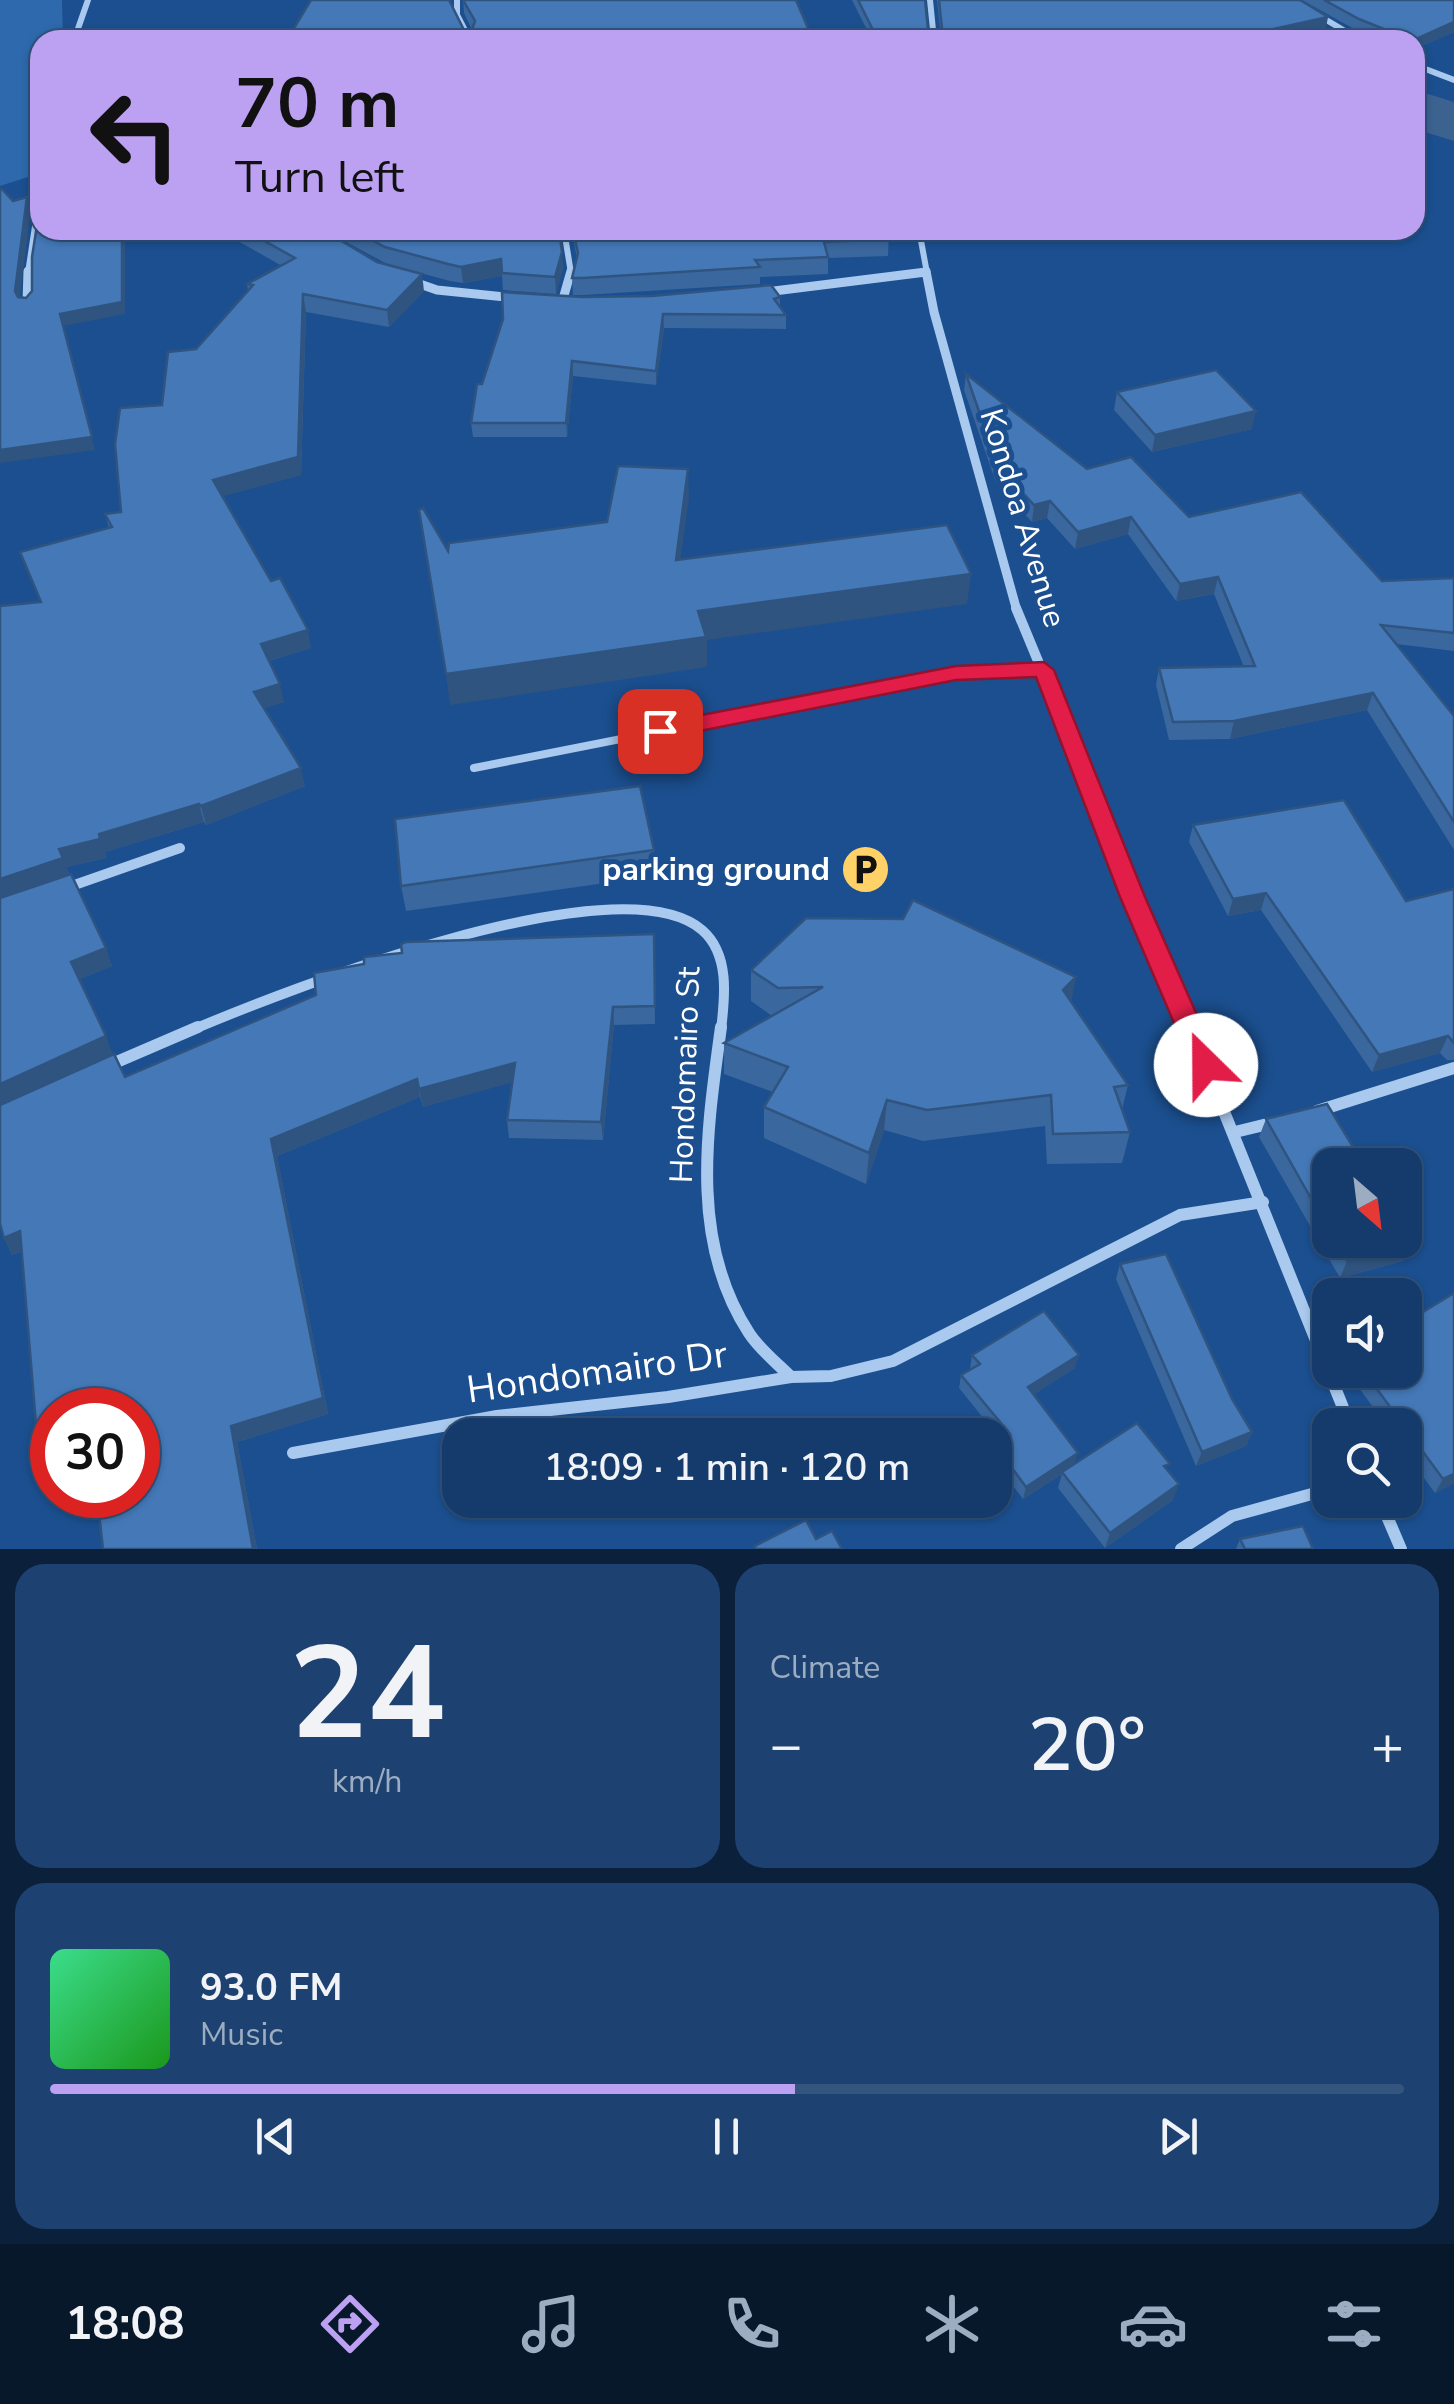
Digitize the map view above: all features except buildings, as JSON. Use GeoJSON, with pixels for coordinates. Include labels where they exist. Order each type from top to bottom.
{"type":"FeatureCollection","features":[{"type":"Feature","properties":{"kind":"street"},"geometry":{"type":"LineString","coordinates":[[78,30],[88,0]]}},
{"type":"Feature","properties":{"kind":"street"},"geometry":{"type":"LineString","coordinates":[[456,0],[457,15],[465,30]]}},
{"type":"Feature","properties":{"kind":"street"},"geometry":{"type":"LineString","coordinates":[[930,0],[933,30]]}},
{"type":"Feature","properties":{"kind":"street"},"geometry":{"type":"LineString","coordinates":[[1303,6],[1343,30]]}},
{"type":"Feature","properties":{"kind":"street"},"geometry":{"type":"LineString","coordinates":[[1425,69],[1454,80]]}},
{"type":"Feature","properties":{"kind":"street"},"geometry":{"type":"LineString","coordinates":[[27,303],[32,240]]}},
{"type":"Feature","properties":{"kind":"street"},"geometry":{"type":"LineString","coordinates":[[563,299],[572,269],[566,240]]}},
{"type":"Feature","properties":{"kind":"street","name":"Kondoa Avenue"},"geometry":{"type":"LineString","coordinates":[[921,240],[926,272],[990,525],[1010,590],[1132,897],[1235,1132],[1343,1408]]}},
{"type":"Feature","properties":{"kind":"street"},"geometry":{"type":"LineString","coordinates":[[749,294],[926,272]]}},
{"type":"Feature","properties":{"kind":"street"},"geometry":{"type":"LineString","coordinates":[[400,277],[437,290],[528,298]]}},
{"type":"Feature","properties":{"kind":"street"},"geometry":{"type":"LineString","coordinates":[[546,298],[580,300]]}},
{"type":"Feature","properties":{"kind":"street"},"geometry":{"type":"LineString","coordinates":[[51,893],[180,848]]}},
{"type":"Feature","properties":{"kind":"street","name":"Hondomairo St"},"geometry":{"type":"LineString","coordinates":[[86,1076],[288,989],[417,944],[500,924],[635,908],[690,919],[707,930],[723,970],[706,1188],[710,1247],[727,1294],[751,1336],[791,1377]]}},
{"type":"Feature","properties":{"kind":"street"},"geometry":{"type":"LineString","coordinates":[[1310,1113],[1454,1068]]}},
{"type":"Feature","properties":{"kind":"street"},"geometry":{"type":"LineString","coordinates":[[1235,1132],[1291,1118]]}},
{"type":"Feature","properties":{"kind":"street"},"geometry":{"type":"LineString","coordinates":[[791,1377],[831,1376],[893,1361],[1180,1215],[1263,1202]]}},
{"type":"Feature","properties":{"kind":"street","name":"Hondomairo Dr"},"geometry":{"type":"LineString","coordinates":[[293,1453],[496,1416],[668,1397],[791,1377]]}},
{"type":"Feature","properties":{"kind":"street"},"geometry":{"type":"LineString","coordinates":[[1181,1549],[1196,1534],[1228,1515],[1312,1494]]}},
{"type":"Feature","properties":{"kind":"street"},"geometry":{"type":"LineString","coordinates":[[1388,1518],[1401,1549]]}},
{"type":"Feature","properties":{"kind":"lane"},"geometry":{"type":"LineString","coordinates":[[474,768],[956,673],[1044,670]]}},
{"type":"Feature","properties":{"kind":"shaded area"},"geometry":{"type":"Polygon","coordinates":[[[0,0],[62,0],[63,30],[30,30],[30,176],[0,186],[0,0]]]}},
{"type":"Feature","properties":{"kind":"waterway"},"geometry":{"type":"LineString","coordinates":[[1425,112],[1454,123]]}},
{"type":"Feature","properties":{"kind":"place","name":"parking ground"},"geometry":{"type":"Point","coordinates":[865,869]}},
{"type":"Feature","properties":{"kind":"route"},"geometry":{"type":"LineString","coordinates":[[660,731],[956,673],[1044,670],[1132,897],[1206,1065]]}}]}
